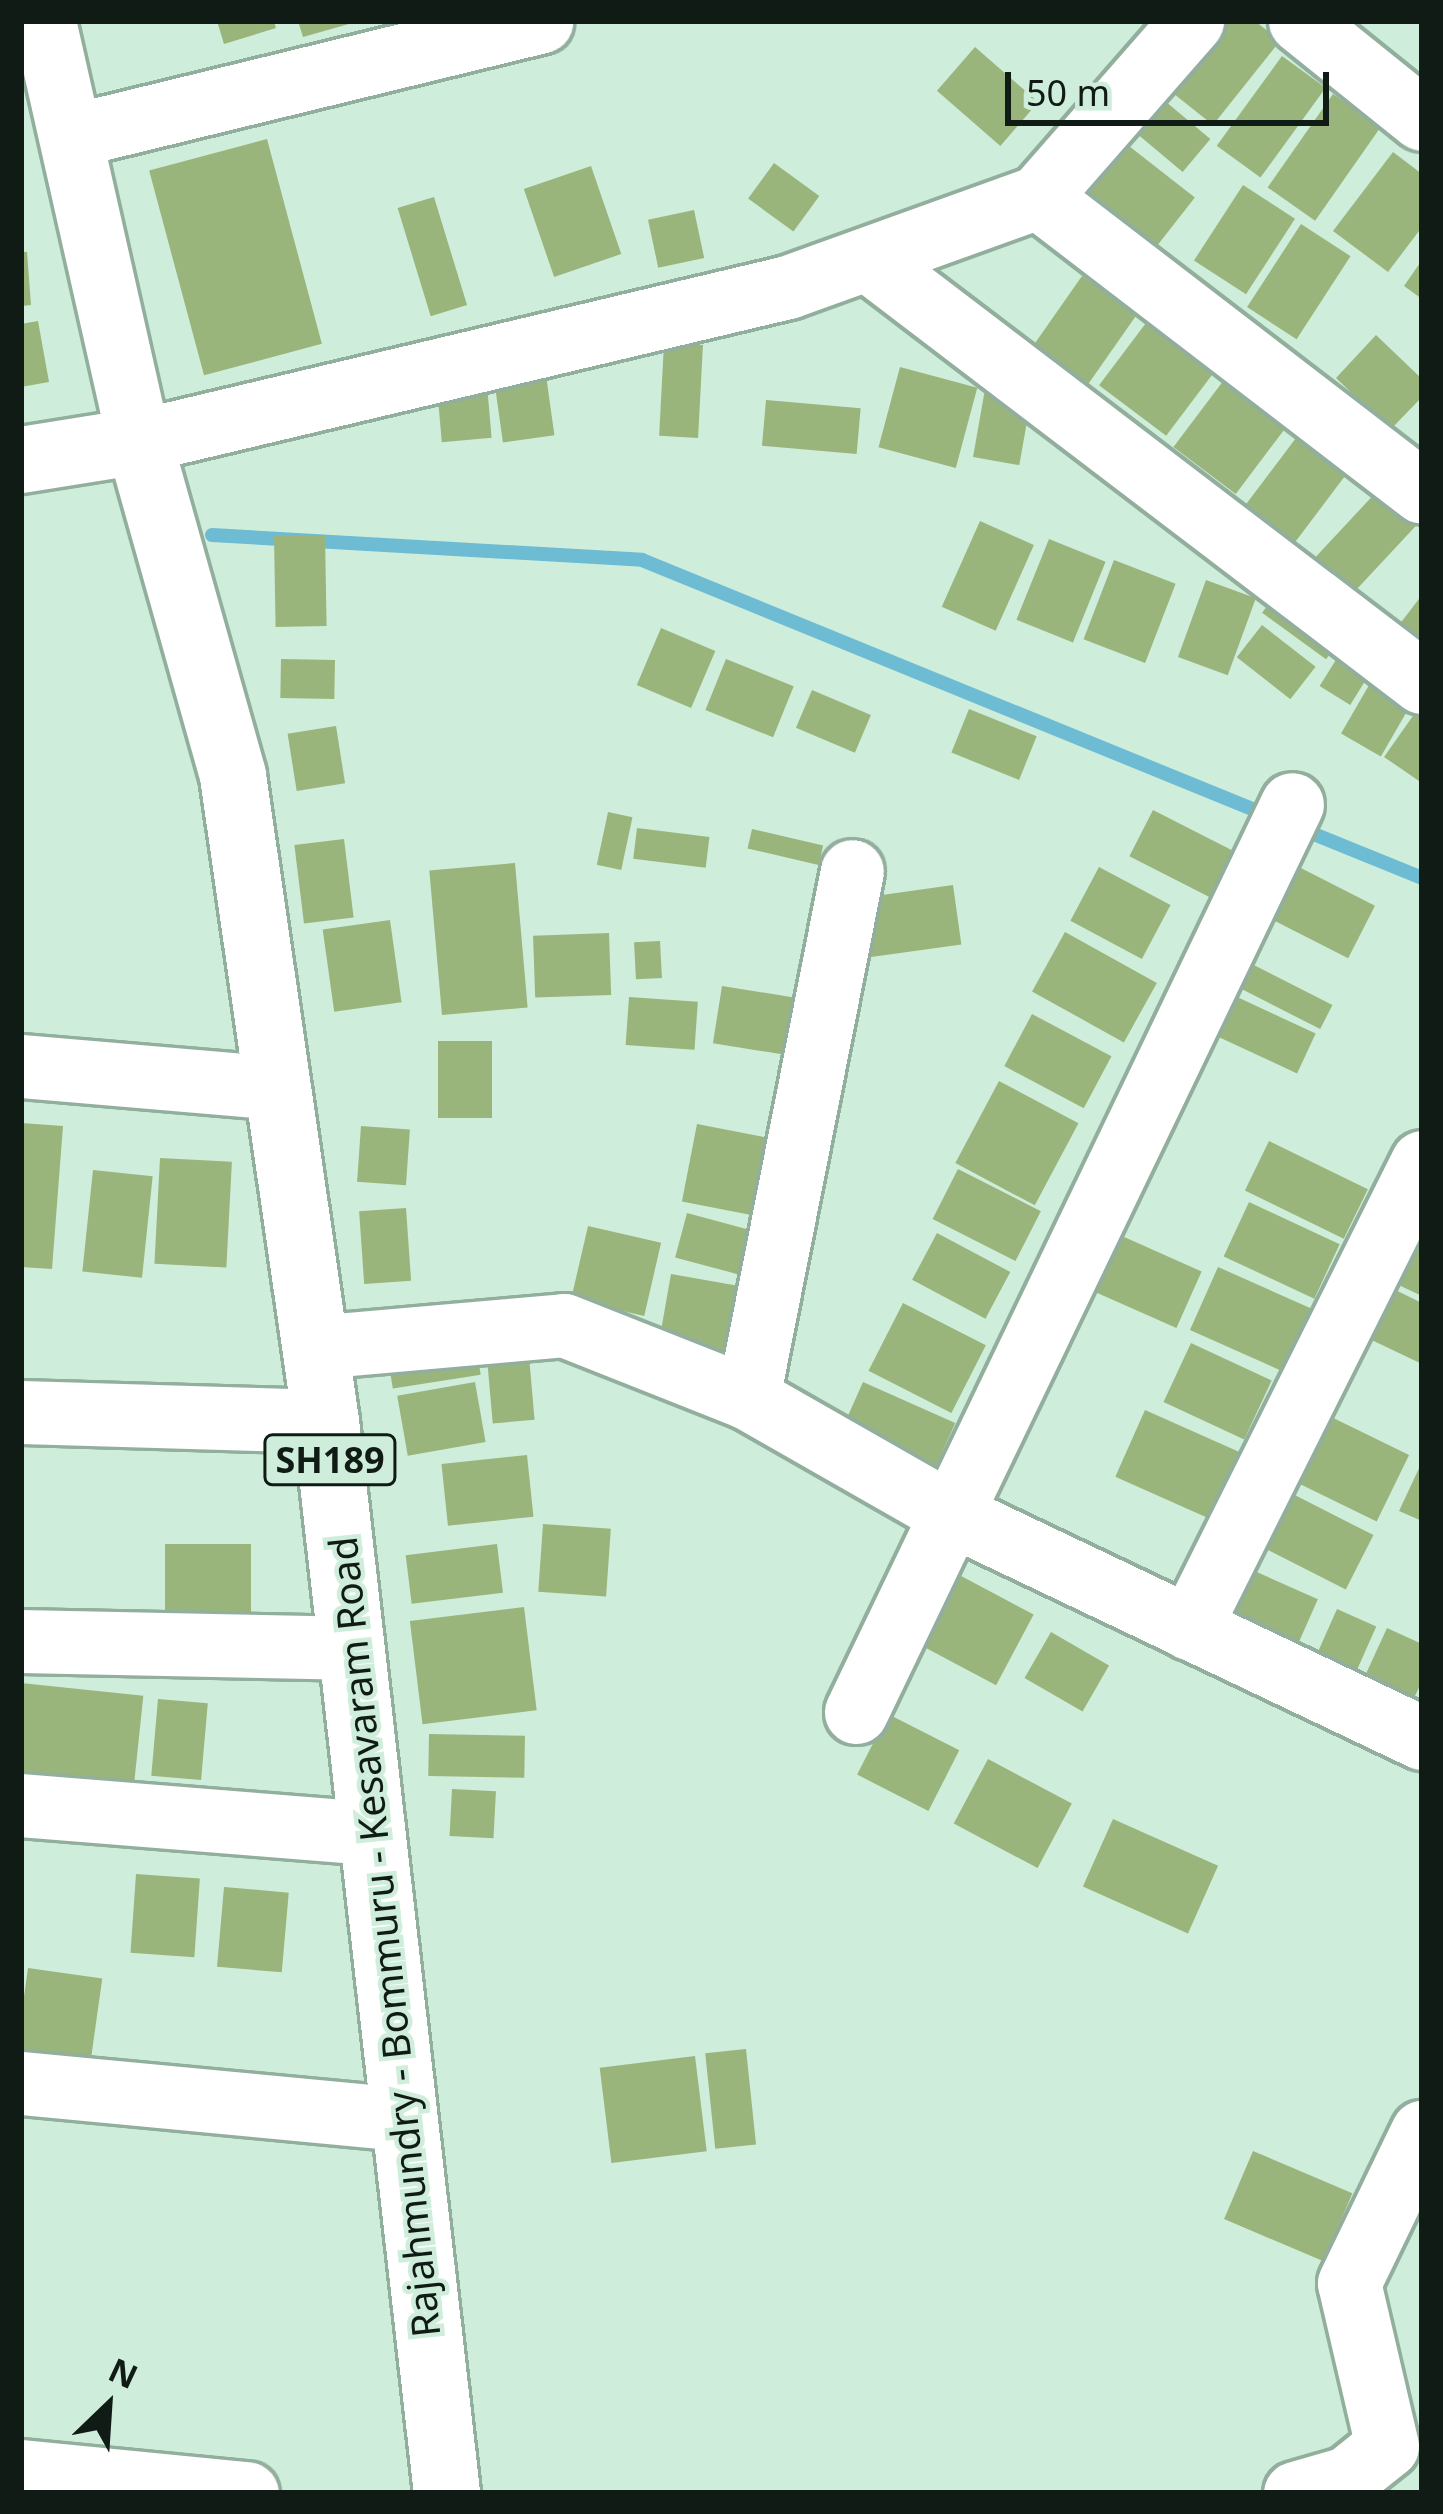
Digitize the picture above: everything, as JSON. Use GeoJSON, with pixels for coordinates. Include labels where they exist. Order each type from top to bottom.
{"type":"FeatureCollection","features":[{"type":"Feature","properties":{"kind":"main road"},"geometry":{"type":"LineString","coordinates":[[21,460],[139,441]]}},
{"type":"Feature","properties":{"kind":"main road","name":"Rajahmundry - Bommuru - Kesavaram Road"},"geometry":{"type":"LineString","coordinates":[[139,441],[233,776],[326,1420],[447,2493]]}},
{"type":"Feature","properties":{"kind":"street"},"geometry":{"type":"LineString","coordinates":[[44,21],[75,135],[139,441],[788,287],[1039,196],[1192,21]]}},
{"type":"Feature","properties":{"kind":"street"},"geometry":{"type":"LineString","coordinates":[[75,135],[541,21]]}},
{"type":"Feature","properties":{"kind":"street"},"geometry":{"type":"LineString","coordinates":[[1300,21],[1422,119]]}},
{"type":"Feature","properties":{"kind":"street"},"geometry":{"type":"LineString","coordinates":[[1039,196],[1422,492]]}},
{"type":"Feature","properties":{"kind":"street"},"geometry":{"type":"LineString","coordinates":[[867,259],[1422,682]]}},
{"type":"Feature","properties":{"kind":"street"},"geometry":{"type":"LineString","coordinates":[[856,1712],[1292,804]]}},
{"type":"Feature","properties":{"kind":"street"},"geometry":{"type":"LineString","coordinates":[[748,1398],[852,871]]}},
{"type":"Feature","properties":{"kind":"street"},"geometry":{"type":"LineString","coordinates":[[21,1066],[278,1088]]}},
{"type":"Feature","properties":{"kind":"street"},"geometry":{"type":"LineString","coordinates":[[1189,1628],[1422,1162]]}},
{"type":"Feature","properties":{"kind":"street"},"geometry":{"type":"LineString","coordinates":[[315,1346],[564,1325],[748,1398],[951,1514],[1422,1738]]}},
{"type":"Feature","properties":{"kind":"street"},"geometry":{"type":"LineString","coordinates":[[21,1412],[326,1420]]}},
{"type":"Feature","properties":{"kind":"street"},"geometry":{"type":"LineString","coordinates":[[21,1641],[350,1648]]}},
{"type":"Feature","properties":{"kind":"street"},"geometry":{"type":"LineString","coordinates":[[21,1805],[370,1833]]}},
{"type":"Feature","properties":{"kind":"street"},"geometry":{"type":"LineString","coordinates":[[21,2083],[403,2119]]}},
{"type":"Feature","properties":{"kind":"street"},"geometry":{"type":"LineString","coordinates":[[1295,2493],[1404,2455],[1348,2283],[1422,2132]]}},
{"type":"Feature","properties":{"kind":"street"},"geometry":{"type":"LineString","coordinates":[[21,2471],[96,2486],[247,2493]]}},
{"type":"Feature","properties":{"kind":"building"},"geometry":{"type":"Polygon","coordinates":[[[217,21],[274,21],[276,28],[224,44],[217,21]]]}},
{"type":"Feature","properties":{"kind":"building"},"geometry":{"type":"Polygon","coordinates":[[[298,21],[356,21],[356,22],[303,37],[298,21]]]}},
{"type":"Feature","properties":{"kind":"building"},"geometry":{"type":"Polygon","coordinates":[[[1216,21],[1255,21],[1280,41],[1213,125],[1164,86],[1216,21]]]}},
{"type":"Feature","properties":{"kind":"building"},"geometry":{"type":"Polygon","coordinates":[[[975,47],[1038,102],[1000,146],[937,91],[975,47]]]}},
{"type":"Feature","properties":{"kind":"building"},"geometry":{"type":"Polygon","coordinates":[[[1282,56],[1326,88],[1260,178],[1217,146],[1282,56]]]}},
{"type":"Feature","properties":{"kind":"building"},"geometry":{"type":"Polygon","coordinates":[[[1333,94],[1381,127],[1315,221],[1268,187],[1333,94]]]}},
{"type":"Feature","properties":{"kind":"building"},"geometry":{"type":"Polygon","coordinates":[[[1159,96],[1210,139],[1183,172],[1131,129],[1159,96]]]}},
{"type":"Feature","properties":{"kind":"building"},"geometry":{"type":"Polygon","coordinates":[[[267,139],[322,344],[204,375],[149,171],[267,139]]]}},
{"type":"Feature","properties":{"kind":"building"},"geometry":{"type":"Polygon","coordinates":[[[1120,139],[1195,197],[1157,246],[1082,188],[1120,139]]]}},
{"type":"Feature","properties":{"kind":"building"},"geometry":{"type":"Polygon","coordinates":[[[1393,152],[1422,174],[1422,227],[1388,272],[1333,231],[1393,152]]]}},
{"type":"Feature","properties":{"kind":"building"},"geometry":{"type":"Polygon","coordinates":[[[774,163],[819,196],[793,232],[748,199],[774,163]]]}},
{"type":"Feature","properties":{"kind":"building"},"geometry":{"type":"Polygon","coordinates":[[[591,166],[621,254],[554,277],[524,189],[591,166]]]}},
{"type":"Feature","properties":{"kind":"building"},"geometry":{"type":"Polygon","coordinates":[[[1243,185],[1295,219],[1246,294],[1194,260],[1243,185]]]}},
{"type":"Feature","properties":{"kind":"building"},"geometry":{"type":"Polygon","coordinates":[[[434,197],[467,305],[431,316],[398,208],[434,197]]]}},
{"type":"Feature","properties":{"kind":"building"},"geometry":{"type":"Polygon","coordinates":[[[694,210],[704,258],[658,268],[648,220],[694,210]]]}},
{"type":"Feature","properties":{"kind":"building"},"geometry":{"type":"Polygon","coordinates":[[[1301,224],[1350,256],[1297,339],[1247,307],[1301,224]]]}},
{"type":"Feature","properties":{"kind":"building"},"geometry":{"type":"Polygon","coordinates":[[[21,252],[27,252],[31,305],[21,306],[21,252]]]}},
{"type":"Feature","properties":{"kind":"building"},"geometry":{"type":"Polygon","coordinates":[[[1422,260],[1422,299],[1404,286],[1422,260]]]}},
{"type":"Feature","properties":{"kind":"building"},"geometry":{"type":"Polygon","coordinates":[[[1082,276],[1137,314],[1081,394],[1026,355],[1082,276]]]}},
{"type":"Feature","properties":{"kind":"building"},"geometry":{"type":"Polygon","coordinates":[[[1149,319],[1216,370],[1166,436],[1099,385],[1149,319]]]}},
{"type":"Feature","properties":{"kind":"building"},"geometry":{"type":"Polygon","coordinates":[[[38,321],[49,382],[21,387],[21,324],[38,321]]]}},
{"type":"Feature","properties":{"kind":"building"},"geometry":{"type":"Polygon","coordinates":[[[1376,335],[1422,379],[1422,397],[1390,430],[1336,378],[1376,335]]]}},
{"type":"Feature","properties":{"kind":"building"},"geometry":{"type":"Polygon","coordinates":[[[664,343],[703,345],[698,438],[659,436],[664,343]]]}},
{"type":"Feature","properties":{"kind":"building"},"geometry":{"type":"Polygon","coordinates":[[[544,361],[554,435],[503,443],[493,368],[544,361]]]}},
{"type":"Feature","properties":{"kind":"building"},"geometry":{"type":"Polygon","coordinates":[[[900,367],[977,388],[956,468],[879,447],[900,367]]]}},
{"type":"Feature","properties":{"kind":"building"},"geometry":{"type":"Polygon","coordinates":[[[1230,372],[1292,419],[1236,494],[1173,447],[1230,372]]]}},
{"type":"Feature","properties":{"kind":"building"},"geometry":{"type":"Polygon","coordinates":[[[487,385],[492,438],[442,442],[437,389],[487,385]]]}},
{"type":"Feature","properties":{"kind":"building"},"geometry":{"type":"Polygon","coordinates":[[[985,389],[1031,397],[1019,465],[973,457],[985,389]]]}},
{"type":"Feature","properties":{"kind":"building"},"geometry":{"type":"Polygon","coordinates":[[[766,400],[861,408],[857,454],[762,446],[766,400]]]}},
{"type":"Feature","properties":{"kind":"building"},"geometry":{"type":"Polygon","coordinates":[[[1302,430],[1352,467],[1293,545],[1244,507],[1302,430]]]}},
{"type":"Feature","properties":{"kind":"building"},"geometry":{"type":"Polygon","coordinates":[[[1380,488],[1418,523],[1344,603],[1306,568],[1380,488]]]}},
{"type":"Feature","properties":{"kind":"building"},"geometry":{"type":"Polygon","coordinates":[[[980,521],[1034,545],[996,631],[942,607],[980,521]]]}},
{"type":"Feature","properties":{"kind":"building"},"geometry":{"type":"Polygon","coordinates":[[[325,535],[327,626],[276,627],[274,536],[325,535]]]}},
{"type":"Feature","properties":{"kind":"building"},"geometry":{"type":"Polygon","coordinates":[[[1049,539],[1106,562],[1073,643],[1016,620],[1049,539]]]}},
{"type":"Feature","properties":{"kind":"building"},"geometry":{"type":"Polygon","coordinates":[[[1114,560],[1176,584],[1145,663],[1084,639],[1114,560]]]}},
{"type":"Feature","properties":{"kind":"building"},"geometry":{"type":"Polygon","coordinates":[[[1206,580],[1256,598],[1228,675],[1178,657],[1206,580]]]}},
{"type":"Feature","properties":{"kind":"building"},"geometry":{"type":"Polygon","coordinates":[[[1278,591],[1342,637],[1326,659],[1262,613],[1278,591]]]}},
{"type":"Feature","properties":{"kind":"building"},"geometry":{"type":"Polygon","coordinates":[[[1422,595],[1422,643],[1399,625],[1422,595]]]}},
{"type":"Feature","properties":{"kind":"building"},"geometry":{"type":"Polygon","coordinates":[[[1262,625],[1316,667],[1290,699],[1237,657],[1262,625]]]}},
{"type":"Feature","properties":{"kind":"building"},"geometry":{"type":"Polygon","coordinates":[[[661,628],[715,651],[691,708],[637,685],[661,628]]]}},
{"type":"Feature","properties":{"kind":"building"},"geometry":{"type":"Polygon","coordinates":[[[1344,647],[1375,666],[1350,705],[1320,686],[1344,647]]]}},
{"type":"Feature","properties":{"kind":"building"},"geometry":{"type":"Polygon","coordinates":[[[281,659],[335,660],[334,699],[280,698],[281,659]]]}},
{"type":"Feature","properties":{"kind":"building"},"geometry":{"type":"Polygon","coordinates":[[[726,659],[794,686],[773,737],[705,710],[726,659]]]}},
{"type":"Feature","properties":{"kind":"building"},"geometry":{"type":"Polygon","coordinates":[[[1376,673],[1416,696],[1381,757],[1341,734],[1376,673]]]}},
{"type":"Feature","properties":{"kind":"building"},"geometry":{"type":"Polygon","coordinates":[[[812,690],[871,715],[855,753],[796,728],[812,690]]]}},
{"type":"Feature","properties":{"kind":"building"},"geometry":{"type":"Polygon","coordinates":[[[1422,703],[1422,783],[1384,757],[1422,703]]]}},
{"type":"Feature","properties":{"kind":"building"},"geometry":{"type":"Polygon","coordinates":[[[969,709],[1037,736],[1019,780],[951,753],[969,709]]]}},
{"type":"Feature","properties":{"kind":"building"},"geometry":{"type":"Polygon","coordinates":[[[336,726],[345,783],[297,791],[288,734],[336,726]]]}},
{"type":"Feature","properties":{"kind":"building"},"geometry":{"type":"Polygon","coordinates":[[[1153,810],[1240,854],[1217,901],[1129,856],[1153,810]]]}},
{"type":"Feature","properties":{"kind":"building"},"geometry":{"type":"Polygon","coordinates":[[[608,812],[632,817],[621,870],[597,865],[608,812]]]}},
{"type":"Feature","properties":{"kind":"building"},"geometry":{"type":"Polygon","coordinates":[[[637,828],[709,837],[706,868],[633,859],[637,828]]]}},
{"type":"Feature","properties":{"kind":"building"},"geometry":{"type":"Polygon","coordinates":[[[752,829],[823,845],[819,865],[748,848],[752,829]]]}},
{"type":"Feature","properties":{"kind":"building"},"geometry":{"type":"Polygon","coordinates":[[[344,839],[354,917],[304,924],[294,845],[344,839]]]}},
{"type":"Feature","properties":{"kind":"building"},"geometry":{"type":"Polygon","coordinates":[[[515,863],[528,1007],[442,1015],[429,870],[515,863]]]}},
{"type":"Feature","properties":{"kind":"building"},"geometry":{"type":"Polygon","coordinates":[[[1293,864],[1375,906],[1348,958],[1266,917],[1293,864]]]}},
{"type":"Feature","properties":{"kind":"building"},"geometry":{"type":"Polygon","coordinates":[[[1099,867],[1171,905],[1142,959],[1070,921],[1099,867]]]}},
{"type":"Feature","properties":{"kind":"building"},"geometry":{"type":"Polygon","coordinates":[[[953,885],[961,944],[860,959],[852,899],[953,885]]]}},
{"type":"Feature","properties":{"kind":"building"},"geometry":{"type":"Polygon","coordinates":[[[390,920],[402,1002],[334,1012],[323,929],[390,920]]]}},
{"type":"Feature","properties":{"kind":"building"},"geometry":{"type":"Polygon","coordinates":[[[1065,932],[1157,983],[1124,1042],[1032,991],[1065,932]]]}},
{"type":"Feature","properties":{"kind":"building"},"geometry":{"type":"Polygon","coordinates":[[[609,933],[611,995],[535,998],[533,936],[609,933]]]}},
{"type":"Feature","properties":{"kind":"building"},"geometry":{"type":"Polygon","coordinates":[[[660,941],[662,978],[636,979],[634,942],[660,941]]]}},
{"type":"Feature","properties":{"kind":"building"},"geometry":{"type":"Polygon","coordinates":[[[1246,961],[1332,1005],[1320,1029],[1234,985],[1246,961]]]}},
{"type":"Feature","properties":{"kind":"building"},"geometry":{"type":"Polygon","coordinates":[[[722,986],[797,998],[788,1055],[713,1043],[722,986]]]}},
{"type":"Feature","properties":{"kind":"building"},"geometry":{"type":"Polygon","coordinates":[[[1235,996],[1316,1034],[1297,1073],[1216,1036],[1235,996]]]}},
{"type":"Feature","properties":{"kind":"building"},"geometry":{"type":"Polygon","coordinates":[[[629,997],[698,1002],[694,1050],[626,1045],[629,997]]]}},
{"type":"Feature","properties":{"kind":"building"},"geometry":{"type":"Polygon","coordinates":[[[1032,1014],[1111,1056],[1084,1108],[1004,1066],[1032,1014]]]}},
{"type":"Feature","properties":{"kind":"building"},"geometry":{"type":"Polygon","coordinates":[[[438,1041],[492,1041],[492,1118],[438,1118],[438,1041]]]}},
{"type":"Feature","properties":{"kind":"building"},"geometry":{"type":"Polygon","coordinates":[[[999,1081],[1078,1123],[1035,1205],[955,1163],[999,1081]]]}},
{"type":"Feature","properties":{"kind":"building"},"geometry":{"type":"Polygon","coordinates":[[[21,1123],[63,1126],[52,1269],[21,1267],[21,1123]]]}},
{"type":"Feature","properties":{"kind":"building"},"geometry":{"type":"Polygon","coordinates":[[[697,1124],[779,1140],[764,1218],[682,1202],[697,1124]]]}},
{"type":"Feature","properties":{"kind":"building"},"geometry":{"type":"Polygon","coordinates":[[[361,1126],[410,1129],[406,1185],[357,1182],[361,1126]]]}},
{"type":"Feature","properties":{"kind":"building"},"geometry":{"type":"Polygon","coordinates":[[[1269,1141],[1368,1189],[1344,1239],[1245,1190],[1269,1141]]]}},
{"type":"Feature","properties":{"kind":"building"},"geometry":{"type":"Polygon","coordinates":[[[160,1158],[232,1162],[226,1268],[154,1264],[160,1158]]]}},
{"type":"Feature","properties":{"kind":"building"},"geometry":{"type":"Polygon","coordinates":[[[958,1169],[1041,1211],[1015,1261],[933,1219],[958,1169]]]}},
{"type":"Feature","properties":{"kind":"building"},"geometry":{"type":"Polygon","coordinates":[[[93,1170],[153,1176],[142,1278],[82,1271],[93,1170]]]}},
{"type":"Feature","properties":{"kind":"building"},"geometry":{"type":"Polygon","coordinates":[[[1249,1202],[1340,1244],[1314,1299],[1224,1256],[1249,1202]]]}},
{"type":"Feature","properties":{"kind":"building"},"geometry":{"type":"Polygon","coordinates":[[[406,1208],[411,1281],[364,1284],[359,1211],[406,1208]]]}},
{"type":"Feature","properties":{"kind":"building"},"geometry":{"type":"Polygon","coordinates":[[[687,1213],[765,1234],[753,1278],[675,1257],[687,1213]]]}},
{"type":"Feature","properties":{"kind":"building"},"geometry":{"type":"Polygon","coordinates":[[[588,1226],[661,1243],[644,1316],[571,1299],[588,1226]]]}},
{"type":"Feature","properties":{"kind":"building"},"geometry":{"type":"Polygon","coordinates":[[[1113,1232],[1202,1271],[1176,1328],[1088,1289],[1113,1232]]]}},
{"type":"Feature","properties":{"kind":"building"},"geometry":{"type":"Polygon","coordinates":[[[937,1233],[1010,1272],[985,1319],[912,1280],[937,1233]]]}},
{"type":"Feature","properties":{"kind":"building"},"geometry":{"type":"Polygon","coordinates":[[[1410,1233],[1422,1239],[1422,1296],[1388,1280],[1410,1233]]]}},
{"type":"Feature","properties":{"kind":"building"},"geometry":{"type":"Polygon","coordinates":[[[1218,1267],[1316,1311],[1288,1374],[1190,1330],[1218,1267]]]}},
{"type":"Feature","properties":{"kind":"building"},"geometry":{"type":"Polygon","coordinates":[[[671,1274],[758,1289],[744,1367],[657,1352],[671,1274]]]}},
{"type":"Feature","properties":{"kind":"building"},"geometry":{"type":"Polygon","coordinates":[[[1383,1284],[1422,1303],[1422,1364],[1359,1334],[1383,1284]]]}},
{"type":"Feature","properties":{"kind":"building"},"geometry":{"type":"Polygon","coordinates":[[[903,1303],[986,1345],[951,1413],[868,1371],[903,1303]]]}},
{"type":"Feature","properties":{"kind":"building"},"geometry":{"type":"Polygon","coordinates":[[[1191,1343],[1272,1381],[1244,1440],[1164,1402],[1191,1343]]]}},
{"type":"Feature","properties":{"kind":"building"},"geometry":{"type":"Polygon","coordinates":[[[476,1345],[481,1375],[393,1389],[388,1359],[476,1345]]]}},
{"type":"Feature","properties":{"kind":"building"},"geometry":{"type":"Polygon","coordinates":[[[529,1356],[535,1420],[493,1423],[487,1360],[529,1356]]]}},
{"type":"Feature","properties":{"kind":"building"},"geometry":{"type":"Polygon","coordinates":[[[475,1382],[486,1442],[408,1456],[397,1396],[475,1382]]]}},
{"type":"Feature","properties":{"kind":"building"},"geometry":{"type":"Polygon","coordinates":[[[863,1382],[955,1423],[931,1477],[839,1436],[863,1382]]]}},
{"type":"Feature","properties":{"kind":"building"},"geometry":{"type":"Polygon","coordinates":[[[1145,1410],[1243,1454],[1213,1520],[1115,1477],[1145,1410]]]}},
{"type":"Feature","properties":{"kind":"building"},"geometry":{"type":"Polygon","coordinates":[[[1321,1412],[1409,1455],[1377,1521],[1289,1479],[1321,1412]]]}},
{"type":"Feature","properties":{"kind":"building"},"geometry":{"type":"Polygon","coordinates":[[[527,1455],[533,1517],[448,1526],[441,1464],[527,1455]]]}},
{"type":"Feature","properties":{"kind":"building"},"geometry":{"type":"Polygon","coordinates":[[[1422,1462],[1422,1521],[1399,1511],[1422,1462]]]}},
{"type":"Feature","properties":{"kind":"building"},"geometry":{"type":"Polygon","coordinates":[[[1279,1487],[1373,1535],[1346,1589],[1251,1541],[1279,1487]]]}},
{"type":"Feature","properties":{"kind":"building"},"geometry":{"type":"Polygon","coordinates":[[[543,1524],[611,1529],[606,1597],[538,1592],[543,1524]]]}},
{"type":"Feature","properties":{"kind":"building"},"geometry":{"type":"Polygon","coordinates":[[[165,1544],[251,1544],[251,1622],[165,1622],[165,1544]]]}},
{"type":"Feature","properties":{"kind":"building"},"geometry":{"type":"Polygon","coordinates":[[[497,1544],[503,1593],[412,1604],[406,1555],[497,1544]]]}},
{"type":"Feature","properties":{"kind":"building"},"geometry":{"type":"Polygon","coordinates":[[[1232,1561],[1318,1599],[1295,1650],[1209,1612],[1232,1561]]]}},
{"type":"Feature","properties":{"kind":"building"},"geometry":{"type":"Polygon","coordinates":[[[948,1569],[1034,1615],[996,1685],[910,1640],[948,1569]]]}},
{"type":"Feature","properties":{"kind":"building"},"geometry":{"type":"Polygon","coordinates":[[[524,1607],[537,1710],[423,1724],[410,1621],[524,1607]]]}},
{"type":"Feature","properties":{"kind":"building"},"geometry":{"type":"Polygon","coordinates":[[[1337,1609],[1376,1626],[1349,1688],[1310,1670],[1337,1609]]]}},
{"type":"Feature","properties":{"kind":"building"},"geometry":{"type":"Polygon","coordinates":[[[1387,1628],[1422,1644],[1422,1681],[1408,1711],[1359,1689],[1387,1628]]]}},
{"type":"Feature","properties":{"kind":"building"},"geometry":{"type":"Polygon","coordinates":[[[1051,1632],[1109,1666],[1083,1711],[1024,1678],[1051,1632]]]}},
{"type":"Feature","properties":{"kind":"building"},"geometry":{"type":"Polygon","coordinates":[[[21,1683],[143,1696],[132,1799],[21,1788],[21,1683]]]}},
{"type":"Feature","properties":{"kind":"building"},"geometry":{"type":"Polygon","coordinates":[[[158,1699],[208,1703],[201,1780],[151,1776],[158,1699]]]}},
{"type":"Feature","properties":{"kind":"building"},"geometry":{"type":"Polygon","coordinates":[[[888,1714],[959,1750],[928,1811],[857,1775],[888,1714]]]}},
{"type":"Feature","properties":{"kind":"building"},"geometry":{"type":"Polygon","coordinates":[[[429,1734],[525,1736],[524,1778],[428,1776],[429,1734]]]}},
{"type":"Feature","properties":{"kind":"building"},"geometry":{"type":"Polygon","coordinates":[[[988,1759],[1072,1804],[1038,1868],[954,1823],[988,1759]]]}},
{"type":"Feature","properties":{"kind":"building"},"geometry":{"type":"Polygon","coordinates":[[[452,1789],[496,1791],[493,1838],[450,1836],[452,1789]]]}},
{"type":"Feature","properties":{"kind":"building"},"geometry":{"type":"Polygon","coordinates":[[[1113,1819],[1218,1866],[1188,1933],[1083,1887],[1113,1819]]]}},
{"type":"Feature","properties":{"kind":"building"},"geometry":{"type":"Polygon","coordinates":[[[136,1874],[200,1878],[194,1957],[130,1953],[136,1874]]]}},
{"type":"Feature","properties":{"kind":"building"},"geometry":{"type":"Polygon","coordinates":[[[224,1887],[289,1893],[282,1972],[217,1967],[224,1887]]]}},
{"type":"Feature","properties":{"kind":"building"},"geometry":{"type":"Polygon","coordinates":[[[28,1968],[102,1978],[89,2073],[21,2063],[28,1968]]]}},
{"type":"Feature","properties":{"kind":"building"},"geometry":{"type":"Polygon","coordinates":[[[746,2049],[756,2144],[715,2149],[705,2053],[746,2049]]]}},
{"type":"Feature","properties":{"kind":"building"},"geometry":{"type":"Polygon","coordinates":[[[695,2056],[707,2151],[611,2163],[600,2068],[695,2056]]]}},
{"type":"Feature","properties":{"kind":"building"},"geometry":{"type":"Polygon","coordinates":[[[1253,2151],[1352,2193],[1324,2261],[1224,2219],[1253,2151]]]}},
{"type":"Feature","properties":{"kind":"waterway"},"geometry":{"type":"LineString","coordinates":[[212,535],[642,560],[1267,815]]}},
{"type":"Feature","properties":{"kind":"waterway"},"geometry":{"type":"LineString","coordinates":[[1299,828],[1422,878]]}}]}
